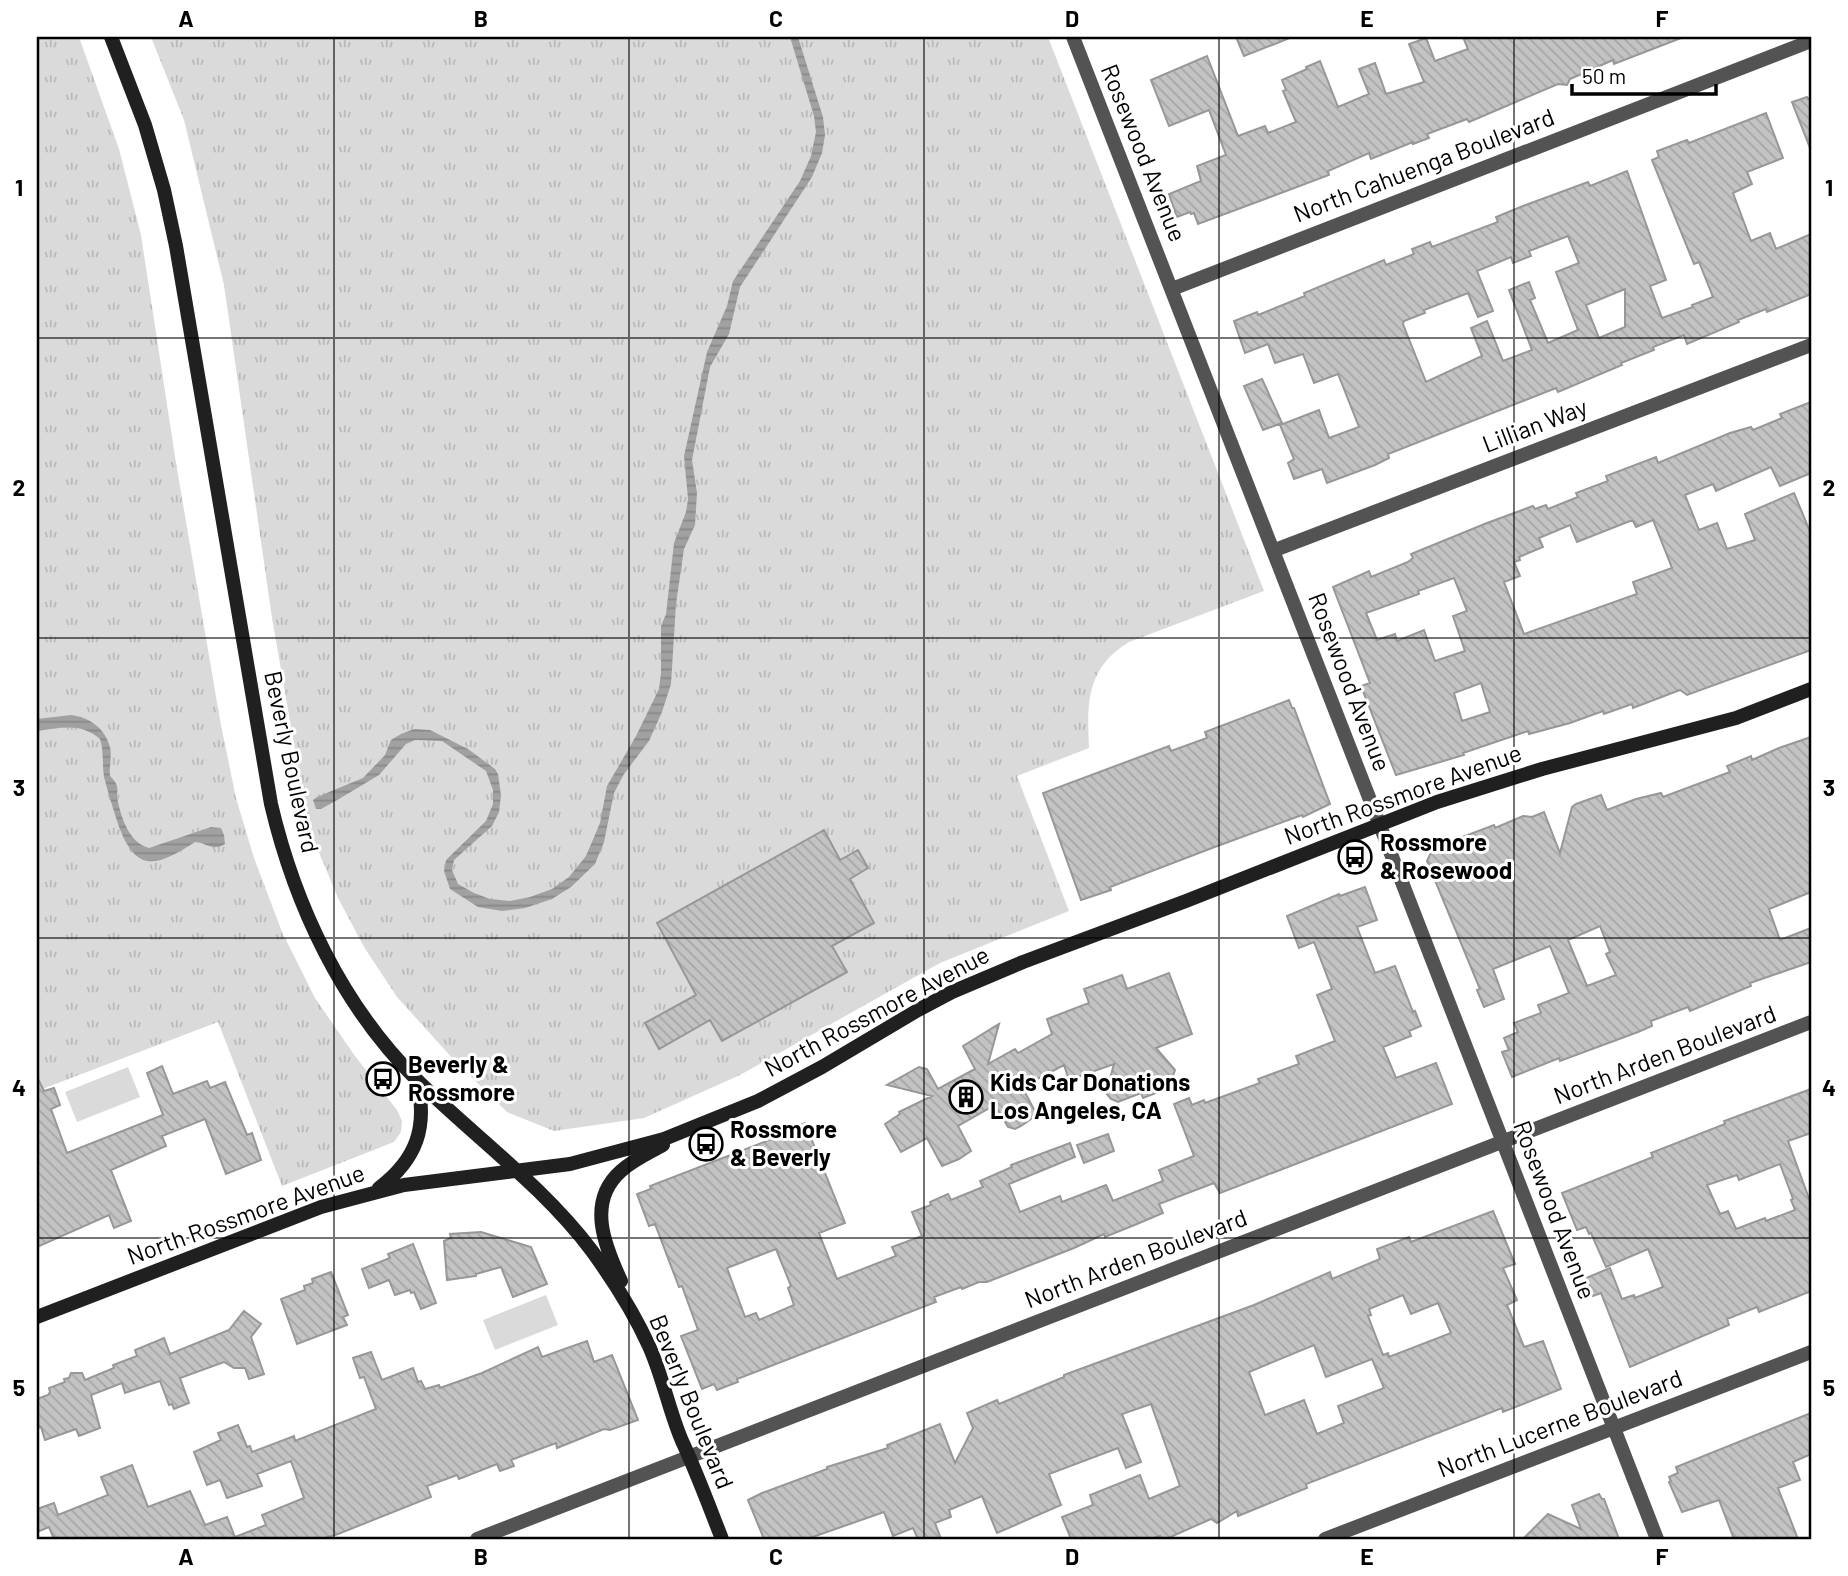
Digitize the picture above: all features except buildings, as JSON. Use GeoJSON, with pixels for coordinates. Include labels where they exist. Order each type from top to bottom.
{"type":"FeatureCollection","features":[{"type":"Feature","properties":{"kind":"main road","name":"Beverly Boulevard"},"geometry":{"type":"LineString","coordinates":[[111,37],[145,125],[172,223],[263,761],[279,839],[299,895],[341,982],[384,1044],[417,1079],[550,1203],[610,1277],[649,1347],[682,1441],[722,1539]]}},
{"type":"Feature","properties":{"kind":"main road","name":"North Rossmore Avenue"},"geometry":{"type":"LineString","coordinates":[[37,1317],[321,1207],[404,1185],[570,1164],[602,1157],[694,1128],[789,1085],[918,1010],[987,976],[1186,901],[1379,823],[1542,769],[1735,718],[1811,689]]}},
{"type":"Feature","properties":{"kind":"main road"},"geometry":{"type":"LineString","coordinates":[[374,1192],[407,1162],[416,1142],[422,1122],[422,1100],[417,1079]]}},
{"type":"Feature","properties":{"kind":"main road"},"geometry":{"type":"LineString","coordinates":[[649,1347],[605,1242],[600,1224],[601,1205],[608,1187],[620,1172],[694,1128]]}},
{"type":"Feature","properties":{"kind":"street","name":"Rosewood Avenue"},"geometry":{"type":"LineString","coordinates":[[1073,37],[1275,550],[1657,1539]]}},
{"type":"Feature","properties":{"kind":"street","name":"North Cahuenga Boulevard"},"geometry":{"type":"LineString","coordinates":[[1172,289],[1811,41]]}},
{"type":"Feature","properties":{"kind":"street","name":"Lillian Way"},"geometry":{"type":"LineString","coordinates":[[1275,550],[1811,345]]}},
{"type":"Feature","properties":{"kind":"street","name":"North Arden Boulevard"},"geometry":{"type":"LineString","coordinates":[[477,1539],[1811,1022]]}},
{"type":"Feature","properties":{"kind":"street","name":"North Lucerne Boulevard"},"geometry":{"type":"LineString","coordinates":[[1325,1539],[1811,1352]]}},
{"type":"Feature","properties":{"kind":"green space"},"geometry":{"type":"Polygon","coordinates":[[[37,37],[79,37],[119,149],[141,235],[176,463],[220,720],[236,798],[254,858],[282,932],[315,998],[397,1110],[402,1121],[401,1132],[394,1142],[282,1186],[218,1022],[37,1091],[37,37]]]}},
{"type":"Feature","properties":{"kind":"green space"},"geometry":{"type":"Polygon","coordinates":[[[151,37],[1048,37],[1264,591],[1129,642],[1115,652],[1104,663],[1092,688],[1088,716],[1089,748],[1017,776],[1069,911],[940,963],[740,1075],[644,1118],[554,1131],[507,1112],[454,1060],[397,997],[364,947],[338,898],[313,838],[272,618],[224,285],[184,120],[151,37]]]}},
{"type":"Feature","properties":{"kind":"green space"},"geometry":{"type":"Polygon","coordinates":[[[128,1067],[140,1097],[77,1122],[65,1092],[128,1067]]]}},
{"type":"Feature","properties":{"kind":"green space"},"geometry":{"type":"Polygon","coordinates":[[[546,1295],[558,1325],[495,1350],[483,1320],[546,1295]]]}},
{"type":"Feature","properties":{"kind":"shaded area"},"geometry":{"type":"Polygon","coordinates":[[[790,37],[798,37],[823,117],[825,135],[822,153],[812,177],[740,287],[729,334],[710,367],[692,460],[697,493],[695,525],[684,549],[676,604],[671,684],[662,712],[649,741],[624,774],[614,793],[604,842],[595,864],[571,887],[552,899],[525,908],[502,911],[478,907],[450,889],[444,871],[446,860],[486,821],[493,804],[493,790],[486,771],[442,741],[415,740],[406,744],[379,775],[321,809],[316,809],[313,800],[363,778],[385,755],[391,740],[401,734],[414,729],[430,730],[468,749],[498,774],[501,795],[499,812],[492,826],[454,860],[452,870],[458,884],[490,899],[510,901],[530,897],[552,889],[569,877],[586,856],[600,823],[607,786],[659,689],[661,626],[666,614],[674,543],[688,499],[684,456],[707,352],[727,306],[733,281],[800,181],[811,156],[816,132],[814,116],[790,37]]]}},
{"type":"Feature","properties":{"kind":"shaded area"},"geometry":{"type":"Polygon","coordinates":[[[71,715],[84,718],[95,725],[108,740],[111,750],[110,776],[117,786],[118,802],[125,823],[137,841],[149,848],[211,827],[221,828],[225,844],[213,847],[195,842],[169,857],[149,861],[140,858],[132,851],[118,824],[104,777],[100,739],[78,728],[37,731],[37,719],[71,715]]]}},
{"type":"Feature","properties":{"kind":"place","name":"Rossmore & Rosewood"},"geometry":{"type":"Point","coordinates":[1355,857]}},
{"type":"Feature","properties":{"kind":"place","name":"Beverly & Rossmore"},"geometry":{"type":"Point","coordinates":[383,1079]}},
{"type":"Feature","properties":{"kind":"place","name":"Kids Car Donations Los Angeles, CA"},"geometry":{"type":"Point","coordinates":[966,1097]}},
{"type":"Feature","properties":{"kind":"place","name":"Rossmore & Beverly"},"geometry":{"type":"Point","coordinates":[706,1144]}}]}
